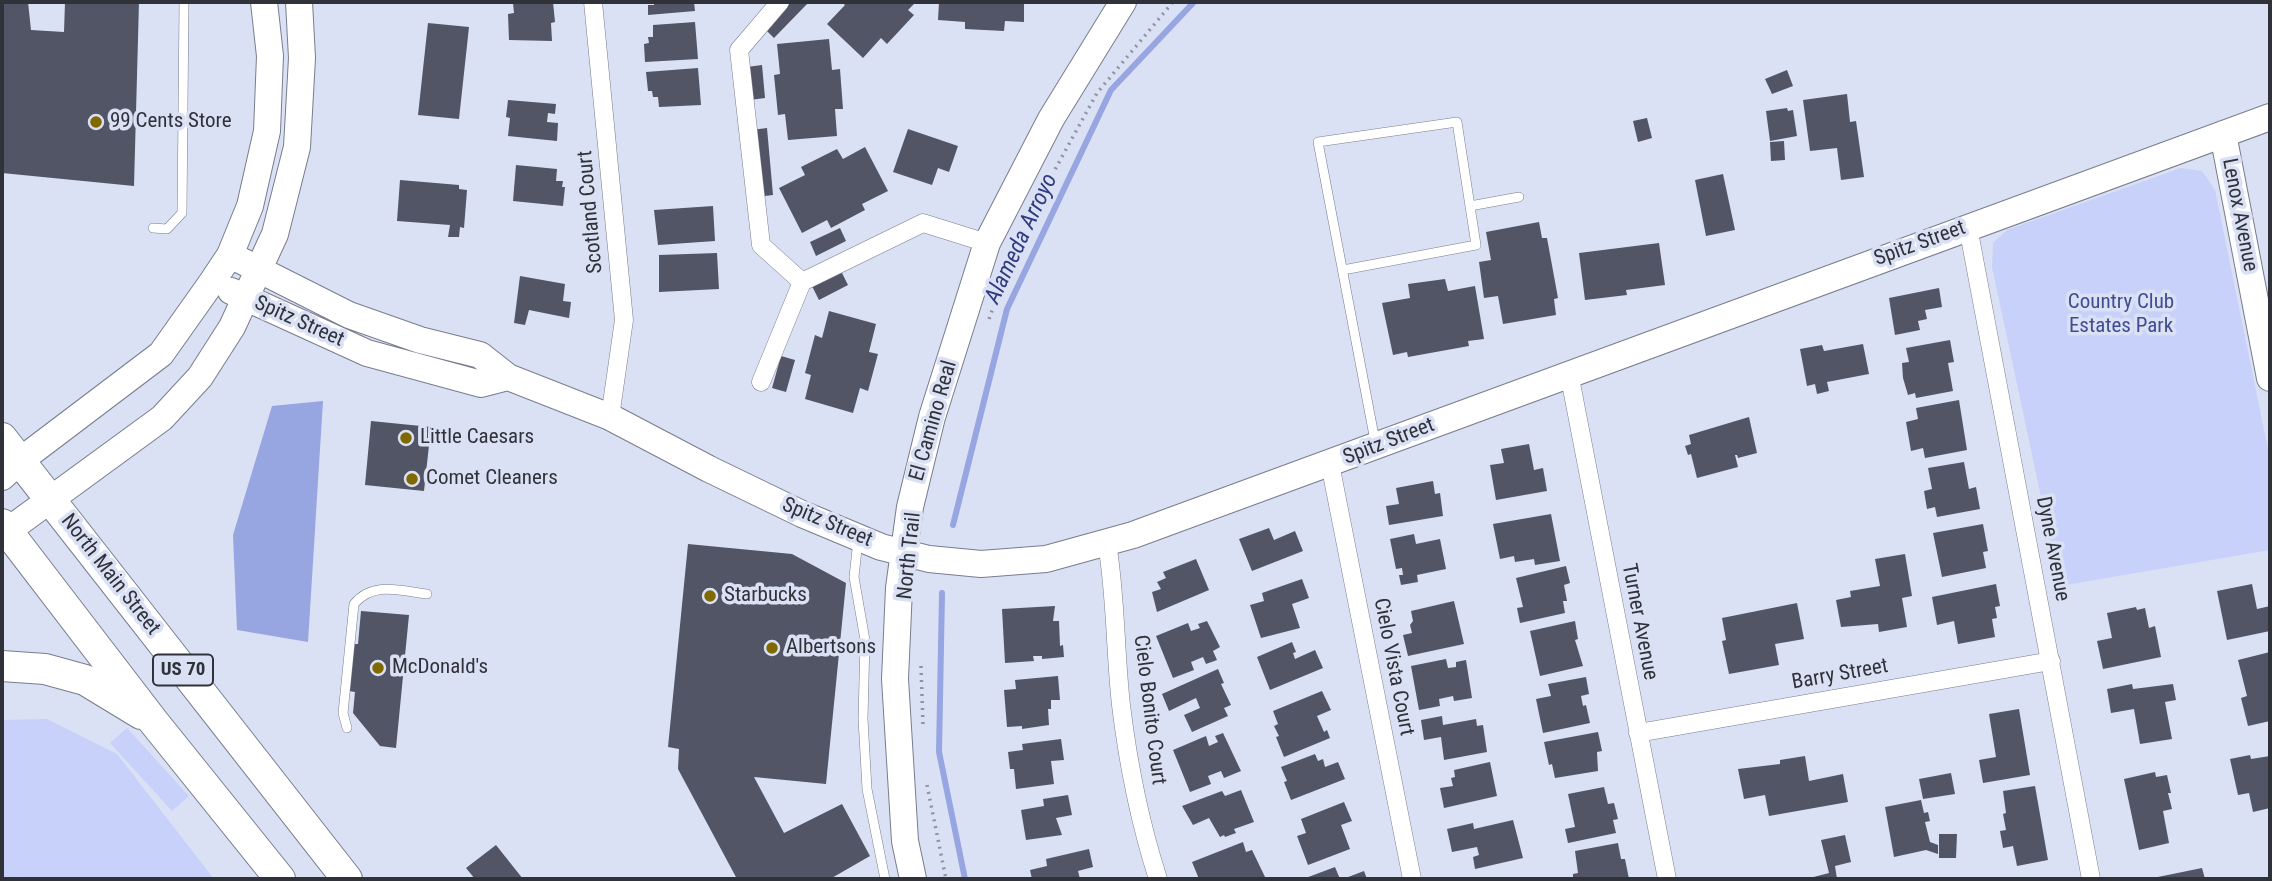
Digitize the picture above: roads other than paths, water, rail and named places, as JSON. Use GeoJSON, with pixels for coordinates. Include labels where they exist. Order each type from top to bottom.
{"type":"FeatureCollection","features":[{"type":"Feature","properties":{"kind":"main road","name":"North Main Street"},"geometry":{"type":"LineString","coordinates":[[8,458],[50,498],[347,879]]}},
{"type":"Feature","properties":{"kind":"main road","name":"US 70"},"geometry":{"type":"LineString","coordinates":[[4,530],[153,722],[280,879]]}},
{"type":"Feature","properties":{"kind":"main road"},"geometry":{"type":"LineString","coordinates":[[2,666],[45,669],[85,680],[153,722]]}},
{"type":"Feature","properties":{"kind":"street"},"geometry":{"type":"LineString","coordinates":[[8,458],[161,354],[229,255],[250,206],[267,131],[270,55],[264,2]]}},
{"type":"Feature","properties":{"kind":"street"},"geometry":{"type":"LineString","coordinates":[[4,530],[162,418],[200,377],[232,327],[275,234],[298,147],[302,58],[299,2]]}},
{"type":"Feature","properties":{"kind":"street","name":"Scotland Court"},"geometry":{"type":"LineString","coordinates":[[593,2],[624,320],[610,417]]}},
{"type":"Feature","properties":{"kind":"street"},"geometry":{"type":"LineString","coordinates":[[780,2],[738,50],[761,245],[802,282]]}},
{"type":"Feature","properties":{"kind":"street","name":"El Camino Real"},"geometry":{"type":"LineString","coordinates":[[913,879],[905,841],[896,693],[897,634],[910,507],[932,418],[987,243],[1051,119],[1123,2]]}},
{"type":"Feature","properties":{"kind":"street","name":"Spitz Street"},"geometry":{"type":"LineString","coordinates":[[229,255],[349,315],[420,340],[480,355],[508,377],[610,417],[709,469],[858,538],[881,547],[929,559],[981,564],[1046,559],[1107,543],[1330,464],[1569,373],[2270,117]]}},
{"type":"Feature","properties":{"kind":"street","name":"Lenox Avenue"},"geometry":{"type":"LineString","coordinates":[[2223,134],[2270,378]]}},
{"type":"Feature","properties":{"kind":"street"},"geometry":{"type":"LineString","coordinates":[[761,382],[802,282],[923,223],[987,243]]}},
{"type":"Feature","properties":{"kind":"street","name":"Dyne Avenue"},"geometry":{"type":"LineString","coordinates":[[1968,227],[2091,879]]}},
{"type":"Feature","properties":{"kind":"street","name":"Spitz Street"},"geometry":{"type":"LineString","coordinates":[[212,282],[367,353],[481,384],[508,377]]}},
{"type":"Feature","properties":{"kind":"street","name":"Turner Avenue"},"geometry":{"type":"LineString","coordinates":[[1569,373],[1667,879]]}},
{"type":"Feature","properties":{"kind":"street","name":"Cielo Vista Court"},"geometry":{"type":"LineString","coordinates":[[1330,464],[1412,879]]}},
{"type":"Feature","properties":{"kind":"street","name":"Cielo Bonito Court"},"geometry":{"type":"LineString","coordinates":[[1107,543],[1121,706],[1132,775],[1158,879]]}},
{"type":"Feature","properties":{"kind":"street","name":"Barry Street"},"geometry":{"type":"LineString","coordinates":[[1638,733],[2050,661]]}},
{"type":"Feature","properties":{"kind":"lane"},"geometry":{"type":"LineString","coordinates":[[153,228],[167,229],[182,213],[184,2]]}},
{"type":"Feature","properties":{"kind":"lane"},"geometry":{"type":"LineString","coordinates":[[1343,270],[1476,245],[1457,122],[1318,142],[1376,446]]}},
{"type":"Feature","properties":{"kind":"lane"},"geometry":{"type":"LineString","coordinates":[[1470,206],[1519,197]]}},
{"type":"Feature","properties":{"kind":"lane"},"geometry":{"type":"LineString","coordinates":[[858,538],[855,577],[866,640],[863,719],[867,789],[885,879]]}},
{"type":"Feature","properties":{"kind":"lane"},"geometry":{"type":"LineString","coordinates":[[346,728],[344,713],[354,604],[371,590],[427,594]]}},
{"type":"Feature","properties":{"kind":"waterway","name":"Alameda Arroyo"},"geometry":{"type":"LineString","coordinates":[[953,525],[1007,309],[1111,90],[1194,2]]}},
{"type":"Feature","properties":{"kind":"waterway","name":"Alameda Arroyo"},"geometry":{"type":"LineString","coordinates":[[942,593],[939,752],[965,879]]}},
{"type":"Feature","properties":{"kind":"place","name":"99 Cents Store"},"geometry":{"type":"Point","coordinates":[96,122]}},
{"type":"Feature","properties":{"kind":"place","name":"Little Caesars"},"geometry":{"type":"Point","coordinates":[406,438]}},
{"type":"Feature","properties":{"kind":"place","name":"Comet Cleaners"},"geometry":{"type":"Point","coordinates":[412,479]}},
{"type":"Feature","properties":{"kind":"place","name":"Starbucks"},"geometry":{"type":"Point","coordinates":[710,596]}},
{"type":"Feature","properties":{"kind":"place","name":"Albertsons"},"geometry":{"type":"Point","coordinates":[772,648]}},
{"type":"Feature","properties":{"kind":"place","name":"McDonald's"},"geometry":{"type":"Point","coordinates":[378,668]}},
{"type":"Feature","properties":{"kind":"park label","name":"Country Club Estates Park"},"geometry":{"type":"Point","coordinates":[2121,315]}}]}
